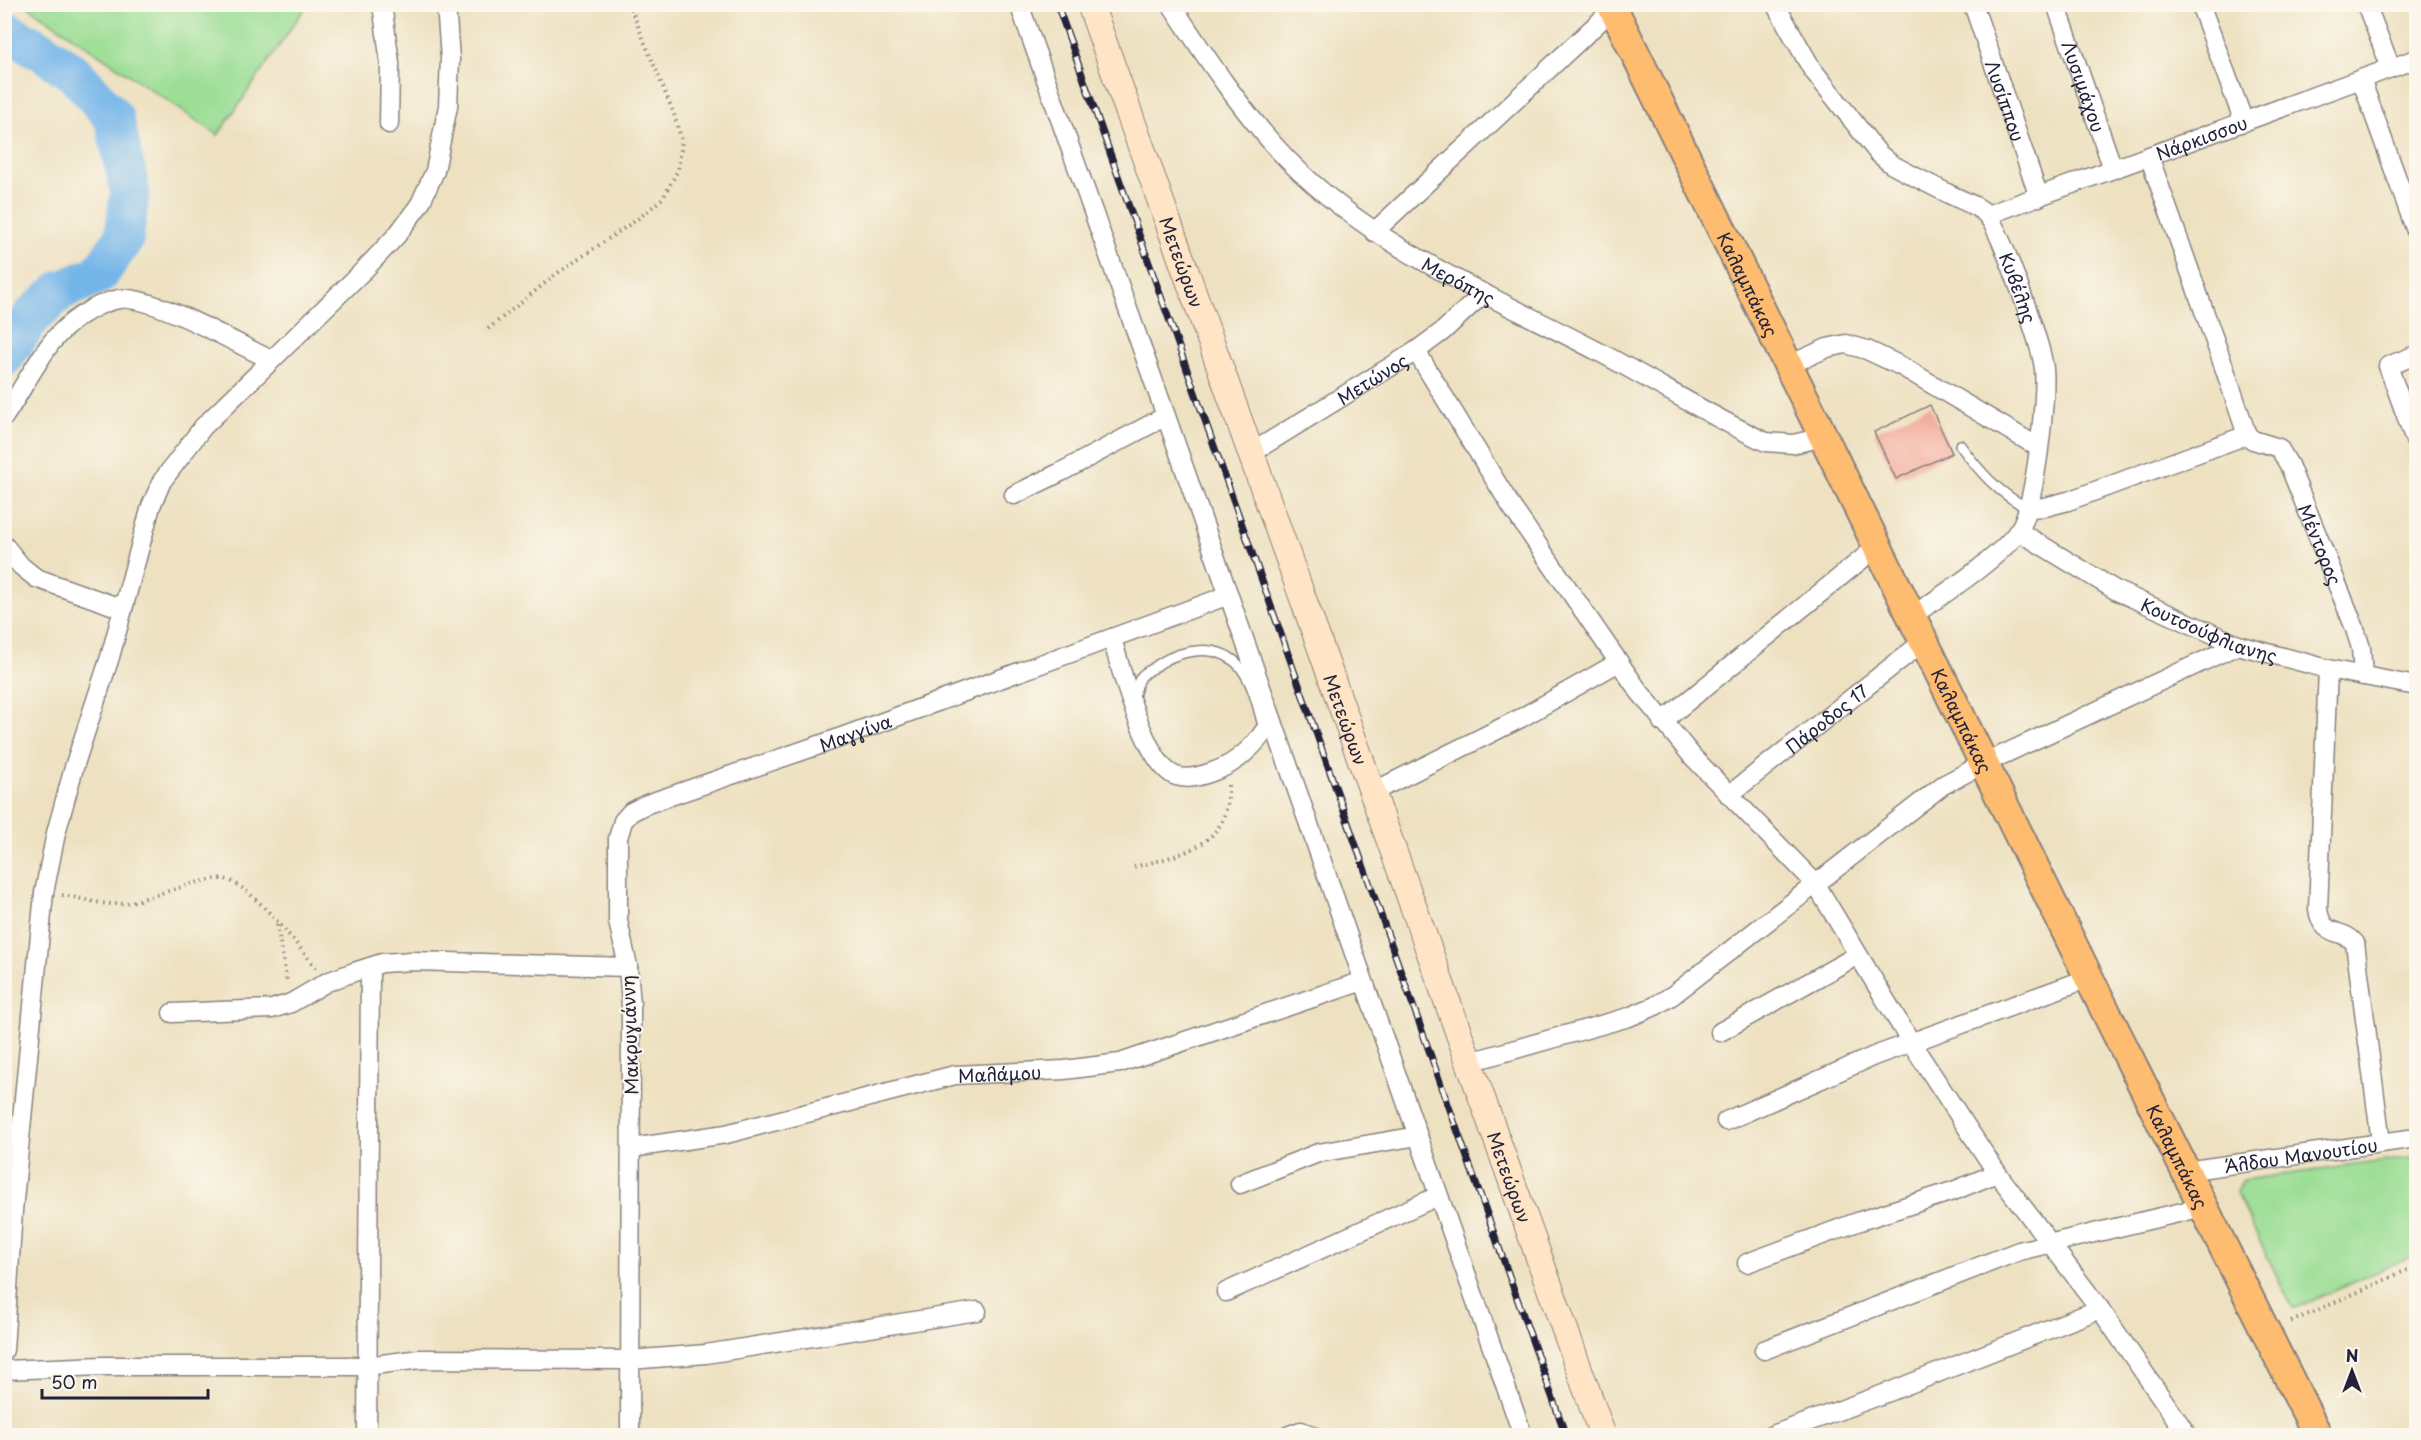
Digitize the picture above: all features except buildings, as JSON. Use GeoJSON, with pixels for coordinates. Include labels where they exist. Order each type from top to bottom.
{"type":"FeatureCollection","features":[{"type":"Feature","properties":{"kind":"main road","name":"Καλαμπάκας"},"geometry":{"type":"LineString","coordinates":[[1612,7],[2089,978],[2318,1436]]}},
{"type":"Feature","properties":{"kind":"street"},"geometry":{"type":"LineString","coordinates":[[382,4],[392,83],[389,124]]}},
{"type":"Feature","properties":{"kind":"street"},"geometry":{"type":"LineString","coordinates":[[4,1350],[13,1211],[44,893],[56,832],[110,657],[151,506],[162,481],[203,427],[397,235],[428,188],[435,171],[448,106],[450,59],[446,4]]}},
{"type":"Feature","properties":{"kind":"street"},"geometry":{"type":"LineString","coordinates":[[1018,4],[1229,596],[1269,725],[1363,981],[1523,1436]]}},
{"type":"Feature","properties":{"kind":"street","name":"Μετεώρων"},"geometry":{"type":"LineString","coordinates":[[1090,4],[1604,1436]]}},
{"type":"Feature","properties":{"kind":"street","name":"Μερόπης"},"geometry":{"type":"LineString","coordinates":[[1171,4],[1269,140],[1308,179],[1374,232],[1413,256],[1766,442],[1793,444],[1824,437]]}},
{"type":"Feature","properties":{"kind":"street"},"geometry":{"type":"LineString","coordinates":[[1775,4],[1812,69],[1878,153],[1891,164],[1987,215]]}},
{"type":"Feature","properties":{"kind":"street","name":"Λυσίππου"},"geometry":{"type":"LineString","coordinates":[[1973,4],[2039,197]]}},
{"type":"Feature","properties":{"kind":"street","name":"Λυσιμάχου"},"geometry":{"type":"LineString","coordinates":[[2056,4],[2113,169]]}},
{"type":"Feature","properties":{"kind":"street"},"geometry":{"type":"LineString","coordinates":[[2200,4],[2244,122]]}},
{"type":"Feature","properties":{"kind":"street"},"geometry":{"type":"LineString","coordinates":[[2367,4],[2391,68]]}},
{"type":"Feature","properties":{"kind":"street"},"geometry":{"type":"LineString","coordinates":[[1374,232],[1612,7]]}},
{"type":"Feature","properties":{"kind":"street","name":"Νάρκισσου"},"geometry":{"type":"LineString","coordinates":[[1987,215],[2416,59]]}},
{"type":"Feature","properties":{"kind":"street"},"geometry":{"type":"LineString","coordinates":[[2361,79],[2416,231]]}},
{"type":"Feature","properties":{"kind":"street"},"geometry":{"type":"LineString","coordinates":[[2028,508],[2045,507],[2068,501],[2247,435],[2149,156]]}},
{"type":"Feature","properties":{"kind":"street","name":"Κυβέλης"},"geometry":{"type":"LineString","coordinates":[[1912,616],[1983,564],[2018,531],[2028,508],[2038,447],[2044,379],[2042,357],[2015,278],[1987,215]]}},
{"type":"Feature","properties":{"kind":"street","name":"Μετώνος"},"geometry":{"type":"LineString","coordinates":[[1251,453],[1416,351],[1443,331],[1484,293]]}},
{"type":"Feature","properties":{"kind":"street"},"geometry":{"type":"LineString","coordinates":[[4,417],[52,343],[69,325],[97,307],[121,299],[155,304],[271,360]]}},
{"type":"Feature","properties":{"kind":"street"},"geometry":{"type":"LineString","coordinates":[[1789,365],[1827,348],[1846,344],[1867,350],[1901,366],[2038,447]]}},
{"type":"Feature","properties":{"kind":"street"},"geometry":{"type":"LineString","coordinates":[[1416,351],[1518,515],[1662,722],[1815,883],[1912,1044],[1997,1173],[2053,1244],[2142,1367],[2187,1436]]}},
{"type":"Feature","properties":{"kind":"street"},"geometry":{"type":"LineString","coordinates":[[2416,355],[2388,366],[2416,443]]}},
{"type":"Feature","properties":{"kind":"street"},"geometry":{"type":"LineString","coordinates":[[1014,495],[1166,416]]}},
{"type":"Feature","properties":{"kind":"street","name":"Μέντορος"},"geometry":{"type":"LineString","coordinates":[[2247,435],[2253,440],[2279,448],[2289,465],[2354,626],[2361,648],[2363,676]]}},
{"type":"Feature","properties":{"kind":"street","name":"Κουτσούφλιανης"},"geometry":{"type":"LineString","coordinates":[[2018,531],[2117,591],[2238,645],[2328,669],[2416,686]]}},
{"type":"Feature","properties":{"kind":"street"},"geometry":{"type":"LineString","coordinates":[[4,545],[21,566],[36,578],[123,609]]}},
{"type":"Feature","properties":{"kind":"street"},"geometry":{"type":"LineString","coordinates":[[1662,722],[1878,546]]}},
{"type":"Feature","properties":{"kind":"street","name":"Μαγγίνα"},"geometry":{"type":"LineString","coordinates":[[628,967],[620,940],[616,894],[619,829],[631,812],[647,804],[828,742],[1229,596]]}},
{"type":"Feature","properties":{"kind":"street"},"geometry":{"type":"LineString","coordinates":[[1112,638],[1132,704],[1162,766],[1175,776],[1192,778],[1238,761],[1269,725]]}},
{"type":"Feature","properties":{"kind":"street","name":"Πάροδος 17"},"geometry":{"type":"LineString","coordinates":[[1729,795],[1924,642]]}},
{"type":"Feature","properties":{"kind":"street"},"geometry":{"type":"LineString","coordinates":[[1470,1062],[1629,1017],[1655,1006],[1673,995],[1943,785],[1985,763],[2238,645]]}},
{"type":"Feature","properties":{"kind":"street"},"geometry":{"type":"LineString","coordinates":[[1373,792],[1521,718],[1619,662]]}},
{"type":"Feature","properties":{"kind":"street"},"geometry":{"type":"LineString","coordinates":[[2328,669],[2318,909],[2324,926],[2355,943],[2381,1142]]}},
{"type":"Feature","properties":{"kind":"street"},"geometry":{"type":"LineString","coordinates":[[1720,1032],[1858,955]]}},
{"type":"Feature","properties":{"kind":"street","name":"Μακρυγιάννη"},"geometry":{"type":"LineString","coordinates":[[172,1013],[272,1009],[291,1004],[327,982],[382,963],[412,961],[628,967],[631,1005],[632,1148],[630,1436]]}},
{"type":"Feature","properties":{"kind":"street"},"geometry":{"type":"LineString","coordinates":[[366,1436],[370,967]]}},
{"type":"Feature","properties":{"kind":"street"},"geometry":{"type":"LineString","coordinates":[[1726,1121],[1874,1056],[2089,978]]}},
{"type":"Feature","properties":{"kind":"street","name":"Μαλάμου"},"geometry":{"type":"LineString","coordinates":[[632,1148],[726,1134],[955,1076],[1064,1070],[1120,1063],[1363,981]]}},
{"type":"Feature","properties":{"kind":"street"},"geometry":{"type":"LineString","coordinates":[[1240,1184],[1318,1153],[1418,1136]]}},
{"type":"Feature","properties":{"kind":"street","name":"Άλδου Μανουτίου"},"geometry":{"type":"LineString","coordinates":[[2185,1171],[2416,1138]]}},
{"type":"Feature","properties":{"kind":"street"},"geometry":{"type":"LineString","coordinates":[[1746,1263],[1860,1221],[1956,1190],[1997,1173]]}},
{"type":"Feature","properties":{"kind":"street"},"geometry":{"type":"LineString","coordinates":[[1226,1292],[1438,1196]]}},
{"type":"Feature","properties":{"kind":"street"},"geometry":{"type":"LineString","coordinates":[[1764,1350],[2019,1251],[2203,1207]]}},
{"type":"Feature","properties":{"kind":"street"},"geometry":{"type":"LineString","coordinates":[[1770,1436],[2100,1309]]}},
{"type":"Feature","properties":{"kind":"street"},"geometry":{"type":"LineString","coordinates":[[4,1370],[102,1365],[367,1366],[420,1359],[629,1360],[706,1354],[976,1311]]}},
{"type":"Feature","properties":{"kind":"street"},"geometry":{"type":"LineString","coordinates":[[1287,1436],[1305,1431],[1314,1436]]}},
{"type":"Feature","properties":{"kind":"lane"},"geometry":{"type":"LineString","coordinates":[[1960,445],[1979,470],[1998,488],[2028,508]]}},
{"type":"Feature","properties":{"kind":"lane"},"geometry":{"type":"LineString","coordinates":[[1132,704],[1141,677],[1163,660],[1189,651],[1210,650],[1226,656],[1240,667],[1257,689]]}},
{"type":"Feature","properties":{"kind":"path"},"geometry":{"type":"LineString","coordinates":[[488,329],[555,275],[639,218],[663,198],[678,170],[682,141],[674,114],[629,4]]}},
{"type":"Feature","properties":{"kind":"path"},"geometry":{"type":"LineString","coordinates":[[1134,867],[1177,856],[1207,841],[1221,825],[1228,811],[1228,781],[1225,766]]}},
{"type":"Feature","properties":{"kind":"path"},"geometry":{"type":"LineString","coordinates":[[44,893],[79,897],[102,904],[123,903],[154,897],[205,881],[224,879],[243,887],[327,982]]}},
{"type":"Feature","properties":{"kind":"path"},"geometry":{"type":"LineString","coordinates":[[277,923],[291,1004]]}},
{"type":"Feature","properties":{"kind":"path"},"geometry":{"type":"LineString","coordinates":[[2291,1322],[2416,1266]]}},
{"type":"Feature","properties":{"kind":"green space"},"geometry":{"type":"Polygon","coordinates":[[[26,5],[307,5],[218,135],[26,5]]]}},
{"type":"Feature","properties":{"kind":"green space"},"geometry":{"type":"Polygon","coordinates":[[[2416,1157],[2416,1254],[2293,1309],[2236,1192],[2243,1180],[2416,1157]]]}},
{"type":"Feature","properties":{"kind":"waterway"},"geometry":{"type":"LineString","coordinates":[[4,30],[42,51],[76,75],[114,118],[130,192],[124,238],[99,274],[60,291],[33,315],[4,357]]}},
{"type":"Feature","properties":{"kind":"railway"},"geometry":{"type":"LineString","coordinates":[[1057,4],[1566,1436]]}}]}
